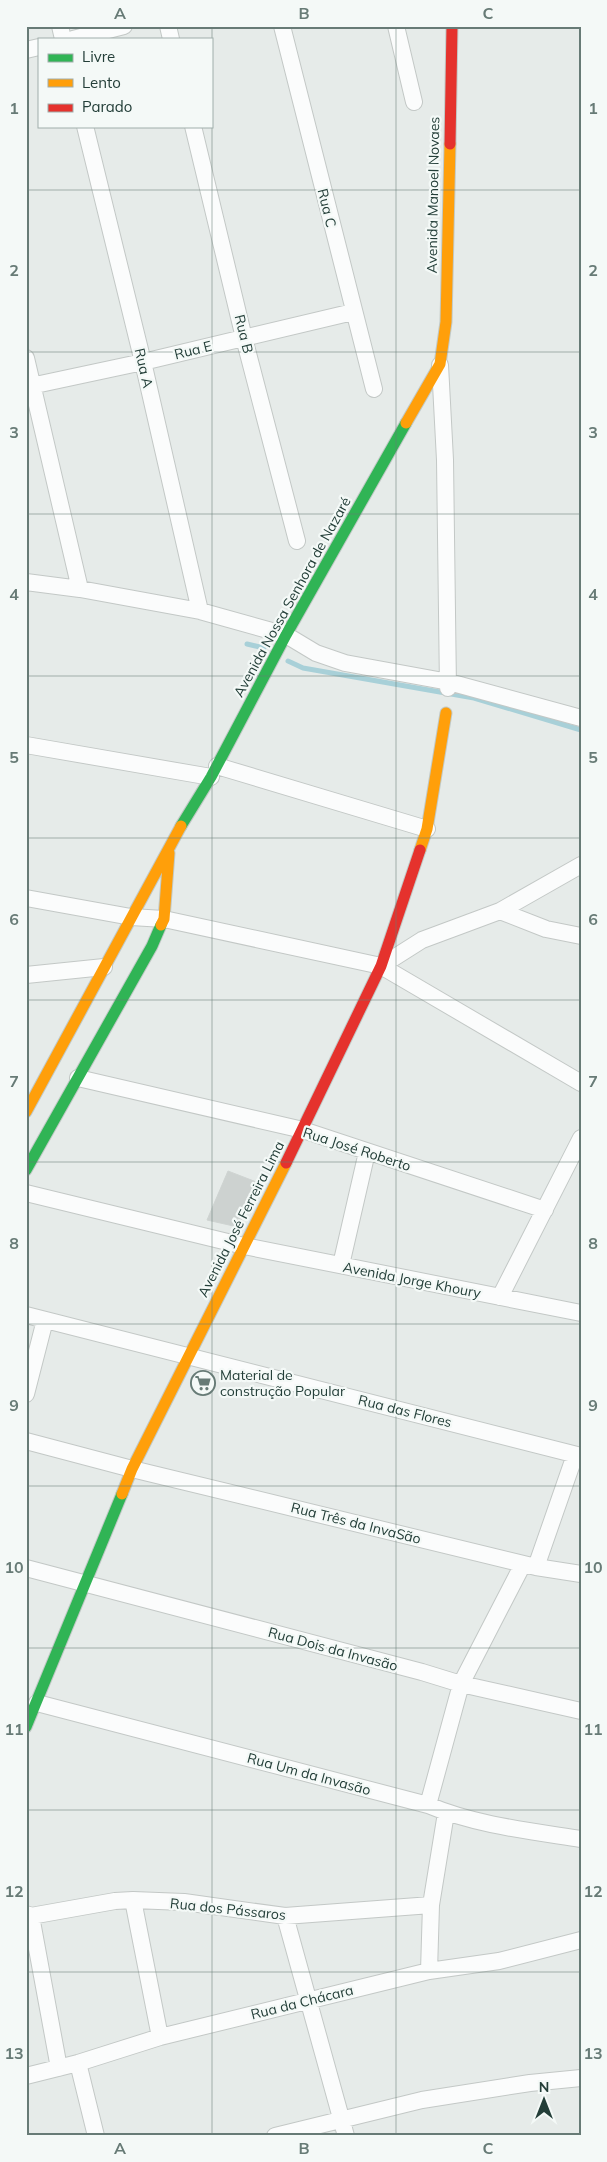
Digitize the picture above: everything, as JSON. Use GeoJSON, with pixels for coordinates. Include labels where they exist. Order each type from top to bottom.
{"type":"FeatureCollection","features":[{"type":"Feature","properties":{"kind":"street"},"geometry":{"type":"LineString","coordinates":[[60,26],[64,38]]}},
{"type":"Feature","properties":{"kind":"street"},"geometry":{"type":"LineString","coordinates":[[77,38],[124,26]]}},
{"type":"Feature","properties":{"kind":"street","name":"Rua C"},"geometry":{"type":"LineString","coordinates":[[282,26],[374,389]]}},
{"type":"Feature","properties":{"kind":"street"},"geometry":{"type":"LineString","coordinates":[[396,26],[414,102]]}},
{"type":"Feature","properties":{"kind":"street","name":"Avenida Manoel Novaes"},"geometry":{"type":"LineString","coordinates":[[440,364],[446,322],[452,26]]}},
{"type":"Feature","properties":{"kind":"street","name":"Rua A"},"geometry":{"type":"LineString","coordinates":[[85,128],[143,362],[200,611]]}},
{"type":"Feature","properties":{"kind":"street","name":"Rua B"},"geometry":{"type":"LineString","coordinates":[[193,128],[244,338],[297,541]]}},
{"type":"Feature","properties":{"kind":"street","name":"Rua E"},"geometry":{"type":"LineString","coordinates":[[29,386],[143,362],[353,312]]}},
{"type":"Feature","properties":{"kind":"street"},"geometry":{"type":"LineString","coordinates":[[26,358],[29,386],[80,589]]}},
{"type":"Feature","properties":{"kind":"street"},"geometry":{"type":"LineString","coordinates":[[440,364],[444,460],[448,685]]}},
{"type":"Feature","properties":{"kind":"street","name":"Avenida Nossa Senhora de Nazaré"},"geometry":{"type":"LineString","coordinates":[[26,1112],[33,1088],[104,967],[170,844],[214,772],[286,635],[440,364]]}},
{"type":"Feature","properties":{"kind":"street"},"geometry":{"type":"LineString","coordinates":[[26,582],[80,589],[200,611],[286,635],[316,653],[345,663],[448,685],[581,718]]}},
{"type":"Feature","properties":{"kind":"street","name":"Avenida José Ferreira Lima"},"geometry":{"type":"LineString","coordinates":[[26,1727],[132,1469],[303,1130],[381,966],[427,829],[446,712]]}},
{"type":"Feature","properties":{"kind":"street"},"geometry":{"type":"LineString","coordinates":[[26,745],[214,772],[427,829]]}},
{"type":"Feature","properties":{"kind":"street","name":"Avenida Nossa Senhora de Nazaré"},"geometry":{"type":"LineString","coordinates":[[26,1170],[152,946],[164,919],[170,844]]}},
{"type":"Feature","properties":{"kind":"street"},"geometry":{"type":"LineString","coordinates":[[381,966],[422,940],[500,911],[581,865]]}},
{"type":"Feature","properties":{"kind":"street"},"geometry":{"type":"LineString","coordinates":[[26,898],[131,917],[164,919],[381,966],[581,1083]]}},
{"type":"Feature","properties":{"kind":"street"},"geometry":{"type":"LineString","coordinates":[[500,911],[546,929],[581,936]]}},
{"type":"Feature","properties":{"kind":"street"},"geometry":{"type":"LineString","coordinates":[[26,975],[104,967]]}},
{"type":"Feature","properties":{"kind":"street","name":"Rua José Roberto"},"geometry":{"type":"LineString","coordinates":[[78,1078],[303,1130],[545,1210]]}},
{"type":"Feature","properties":{"kind":"street"},"geometry":{"type":"LineString","coordinates":[[500,1297],[581,1138]]}},
{"type":"Feature","properties":{"kind":"street"},"geometry":{"type":"LineString","coordinates":[[342,1265],[367,1152]]}},
{"type":"Feature","properties":{"kind":"street","name":"Avenida Jorge Khoury"},"geometry":{"type":"LineString","coordinates":[[26,1193],[244,1246],[581,1313]]}},
{"type":"Feature","properties":{"kind":"street","name":"Rua das Flores"},"geometry":{"type":"LineString","coordinates":[[26,1314],[578,1456]]}},
{"type":"Feature","properties":{"kind":"street"},"geometry":{"type":"LineString","coordinates":[[26,1394],[45,1320]]}},
{"type":"Feature","properties":{"kind":"street","name":"Rua Três da InvaSão"},"geometry":{"type":"LineString","coordinates":[[26,1441],[132,1469],[530,1565],[581,1574]]}},
{"type":"Feature","properties":{"kind":"street"},"geometry":{"type":"LineString","coordinates":[[428,1805],[461,1684],[530,1565],[578,1456]]}},
{"type":"Feature","properties":{"kind":"street","name":"Rua Dois da Invasão"},"geometry":{"type":"LineString","coordinates":[[26,1568],[422,1672],[461,1684],[581,1711]]}},
{"type":"Feature","properties":{"kind":"street","name":"Rua Um da Invasão"},"geometry":{"type":"LineString","coordinates":[[37,1703],[428,1805],[446,1812],[501,1825],[581,1839]]}},
{"type":"Feature","properties":{"kind":"street"},"geometry":{"type":"LineString","coordinates":[[429,1971],[431,1905],[446,1812]]}},
{"type":"Feature","properties":{"kind":"street"},"geometry":{"type":"LineString","coordinates":[[133,1900],[160,2037]]}},
{"type":"Feature","properties":{"kind":"street","name":"Rua dos Pássaros"},"geometry":{"type":"LineString","coordinates":[[28,1915],[115,1901],[133,1900],[184,1902],[285,1916],[431,1905]]}},
{"type":"Feature","properties":{"kind":"street"},"geometry":{"type":"LineString","coordinates":[[28,1915],[59,2068]]}},
{"type":"Feature","properties":{"kind":"street"},"geometry":{"type":"LineString","coordinates":[[285,1916],[346,2136]]}},
{"type":"Feature","properties":{"kind":"street","name":"Rua da Chácara"},"geometry":{"type":"LineString","coordinates":[[26,2076],[78,2063],[160,2037],[429,1971],[498,1960],[581,1940]]}},
{"type":"Feature","properties":{"kind":"street"},"geometry":{"type":"LineString","coordinates":[[78,2063],[96,2136]]}},
{"type":"Feature","properties":{"kind":"street"},"geometry":{"type":"LineString","coordinates":[[275,2136],[342,2118],[422,2100],[530,2083],[581,2078]]}},
{"type":"Feature","properties":{"kind":"building"},"geometry":{"type":"Polygon","coordinates":[[[228,1171],[259,1183],[238,1227],[207,1220],[228,1171]]]}},
{"type":"Feature","properties":{"kind":"waterway"},"geometry":{"type":"LineString","coordinates":[[247,644],[264,648]]}},
{"type":"Feature","properties":{"kind":"waterway"},"geometry":{"type":"LineString","coordinates":[[288,661],[303,668],[474,698],[581,730]]}},
{"type":"Feature","properties":{"kind":"traffic: fast"},"geometry":{"type":"LineString","coordinates":[[181,826],[211,777],[286,635],[406,423]]}},
{"type":"Feature","properties":{"kind":"traffic: fast"},"geometry":{"type":"LineString","coordinates":[[26,1170],[152,946],[161,925]]}},
{"type":"Feature","properties":{"kind":"traffic: fast"},"geometry":{"type":"LineString","coordinates":[[26,1727],[122,1494]]}},
{"type":"Feature","properties":{"kind":"traffic: slow"},"geometry":{"type":"LineString","coordinates":[[406,423],[440,364],[446,322],[450,144]]}},
{"type":"Feature","properties":{"kind":"traffic: slow"},"geometry":{"type":"LineString","coordinates":[[420,850],[427,829],[446,713]]}},
{"type":"Feature","properties":{"kind":"traffic: slow"},"geometry":{"type":"LineString","coordinates":[[26,1112],[181,826]]}},
{"type":"Feature","properties":{"kind":"traffic: slow"},"geometry":{"type":"LineString","coordinates":[[161,925],[164,919],[169,853]]}},
{"type":"Feature","properties":{"kind":"traffic: slow"},"geometry":{"type":"LineString","coordinates":[[122,1494],[132,1469],[286,1163]]}},
{"type":"Feature","properties":{"kind":"traffic: jam"},"geometry":{"type":"LineString","coordinates":[[450,144],[452,26]]}},
{"type":"Feature","properties":{"kind":"traffic: jam"},"geometry":{"type":"LineString","coordinates":[[286,1163],[381,966],[420,850]]}},
{"type":"Feature","properties":{"kind":"place","name":"Material de construção Popular"},"geometry":{"type":"Point","coordinates":[203,1383]}}]}
